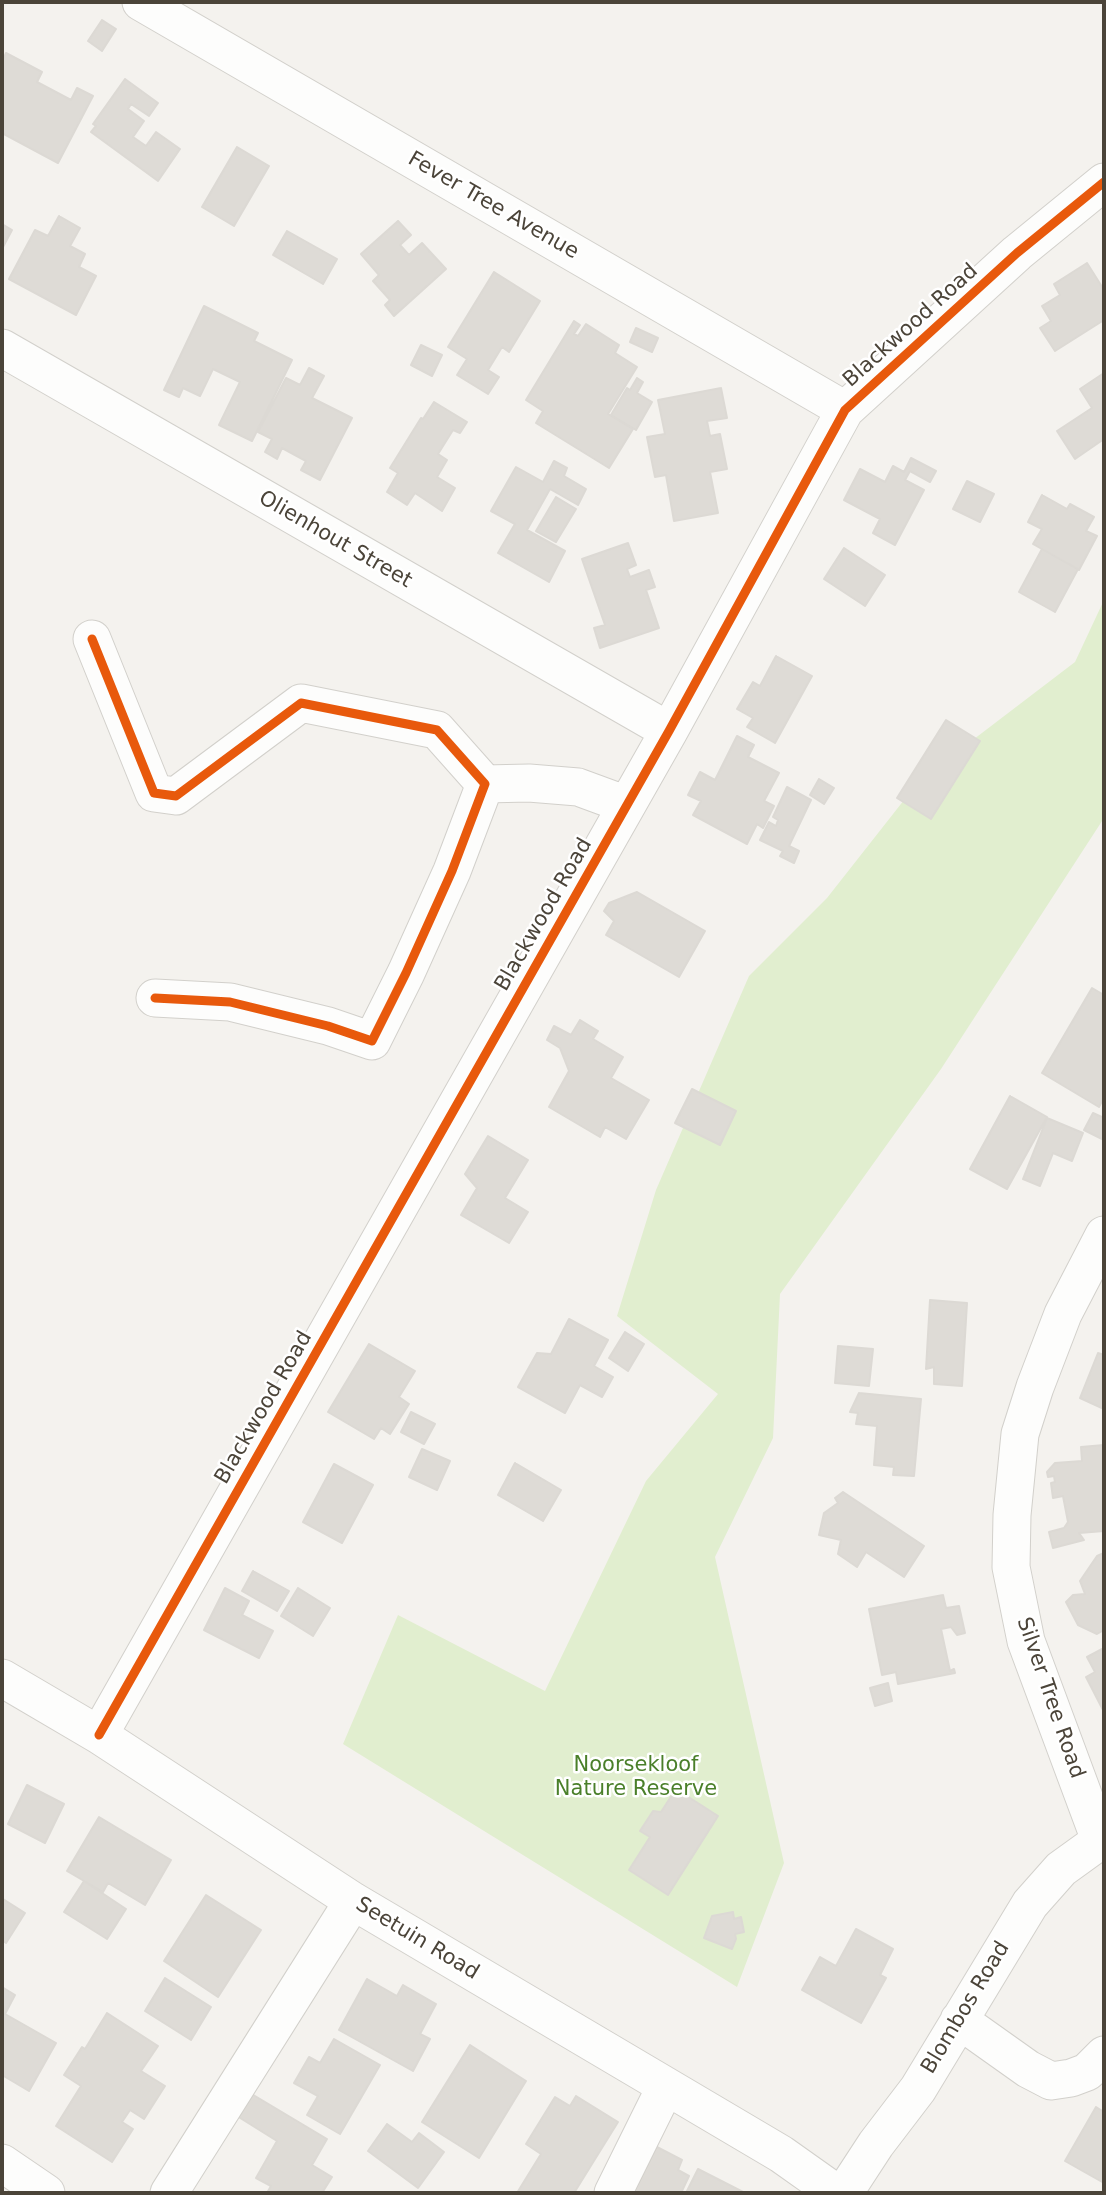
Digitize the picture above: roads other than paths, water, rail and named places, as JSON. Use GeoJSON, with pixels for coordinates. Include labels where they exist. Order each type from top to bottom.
{"type":"FeatureCollection","features":[{"type":"Feature","properties":{"kind":"street","name":"Fever Tree Avenue"},"geometry":{"type":"LineString","coordinates":[[151,5],[845,410]]}},
{"type":"Feature","properties":{"kind":"street","name":"Blackwood Road"},"geometry":{"type":"LineString","coordinates":[[99,1735],[669,731],[845,410],[1017,253],[1104,182]]}},
{"type":"Feature","properties":{"kind":"street","name":"Olienhout Street"},"geometry":{"type":"LineString","coordinates":[[2,348],[669,731]]}},
{"type":"Feature","properties":{"kind":"street"},"geometry":{"type":"LineString","coordinates":[[92,639],[154,793],[176,796],[301,704],[437,730],[485,784],[529,783],[578,787],[627,805]]}},
{"type":"Feature","properties":{"kind":"street"},"geometry":{"type":"LineString","coordinates":[[155,998],[230,1002],[328,1026],[372,1041],[452,871],[485,784]]}},
{"type":"Feature","properties":{"kind":"street","name":"Silver Tree Road"},"geometry":{"type":"LineString","coordinates":[[1102,1839],[1026,1641],[1011,1567],[1012,1515],[1020,1434],[1063,1314],[1104,1235]]}},
{"type":"Feature","properties":{"kind":"street","name":"Seetuin Road"},"geometry":{"type":"LineString","coordinates":[[2,1678],[99,1735],[353,1901],[781,2154],[836,2193]]}},
{"type":"Feature","properties":{"kind":"street","name":"Blombos Road"},"geometry":{"type":"LineString","coordinates":[[844,2193],[876,2144],[918,2089],[1030,1904],[1062,1869],[1102,1839]]}},
{"type":"Feature","properties":{"kind":"street"},"geometry":{"type":"LineString","coordinates":[[169,2193],[353,1901]]}},
{"type":"Feature","properties":{"kind":"street"},"geometry":{"type":"LineString","coordinates":[[959,2020],[1028,2069],[1052,2081],[1087,2072],[1104,2055]]}},
{"type":"Feature","properties":{"kind":"street"},"geometry":{"type":"LineString","coordinates":[[613,2193],[666,2086]]}},
{"type":"Feature","properties":{"kind":"street"},"geometry":{"type":"LineString","coordinates":[[2,2163],[46,2193]]}},
{"type":"Feature","properties":{"kind":"park label","name":"Noorsekloof Nature Reserve"},"geometry":{"type":"Point","coordinates":[636,1778]}}]}
